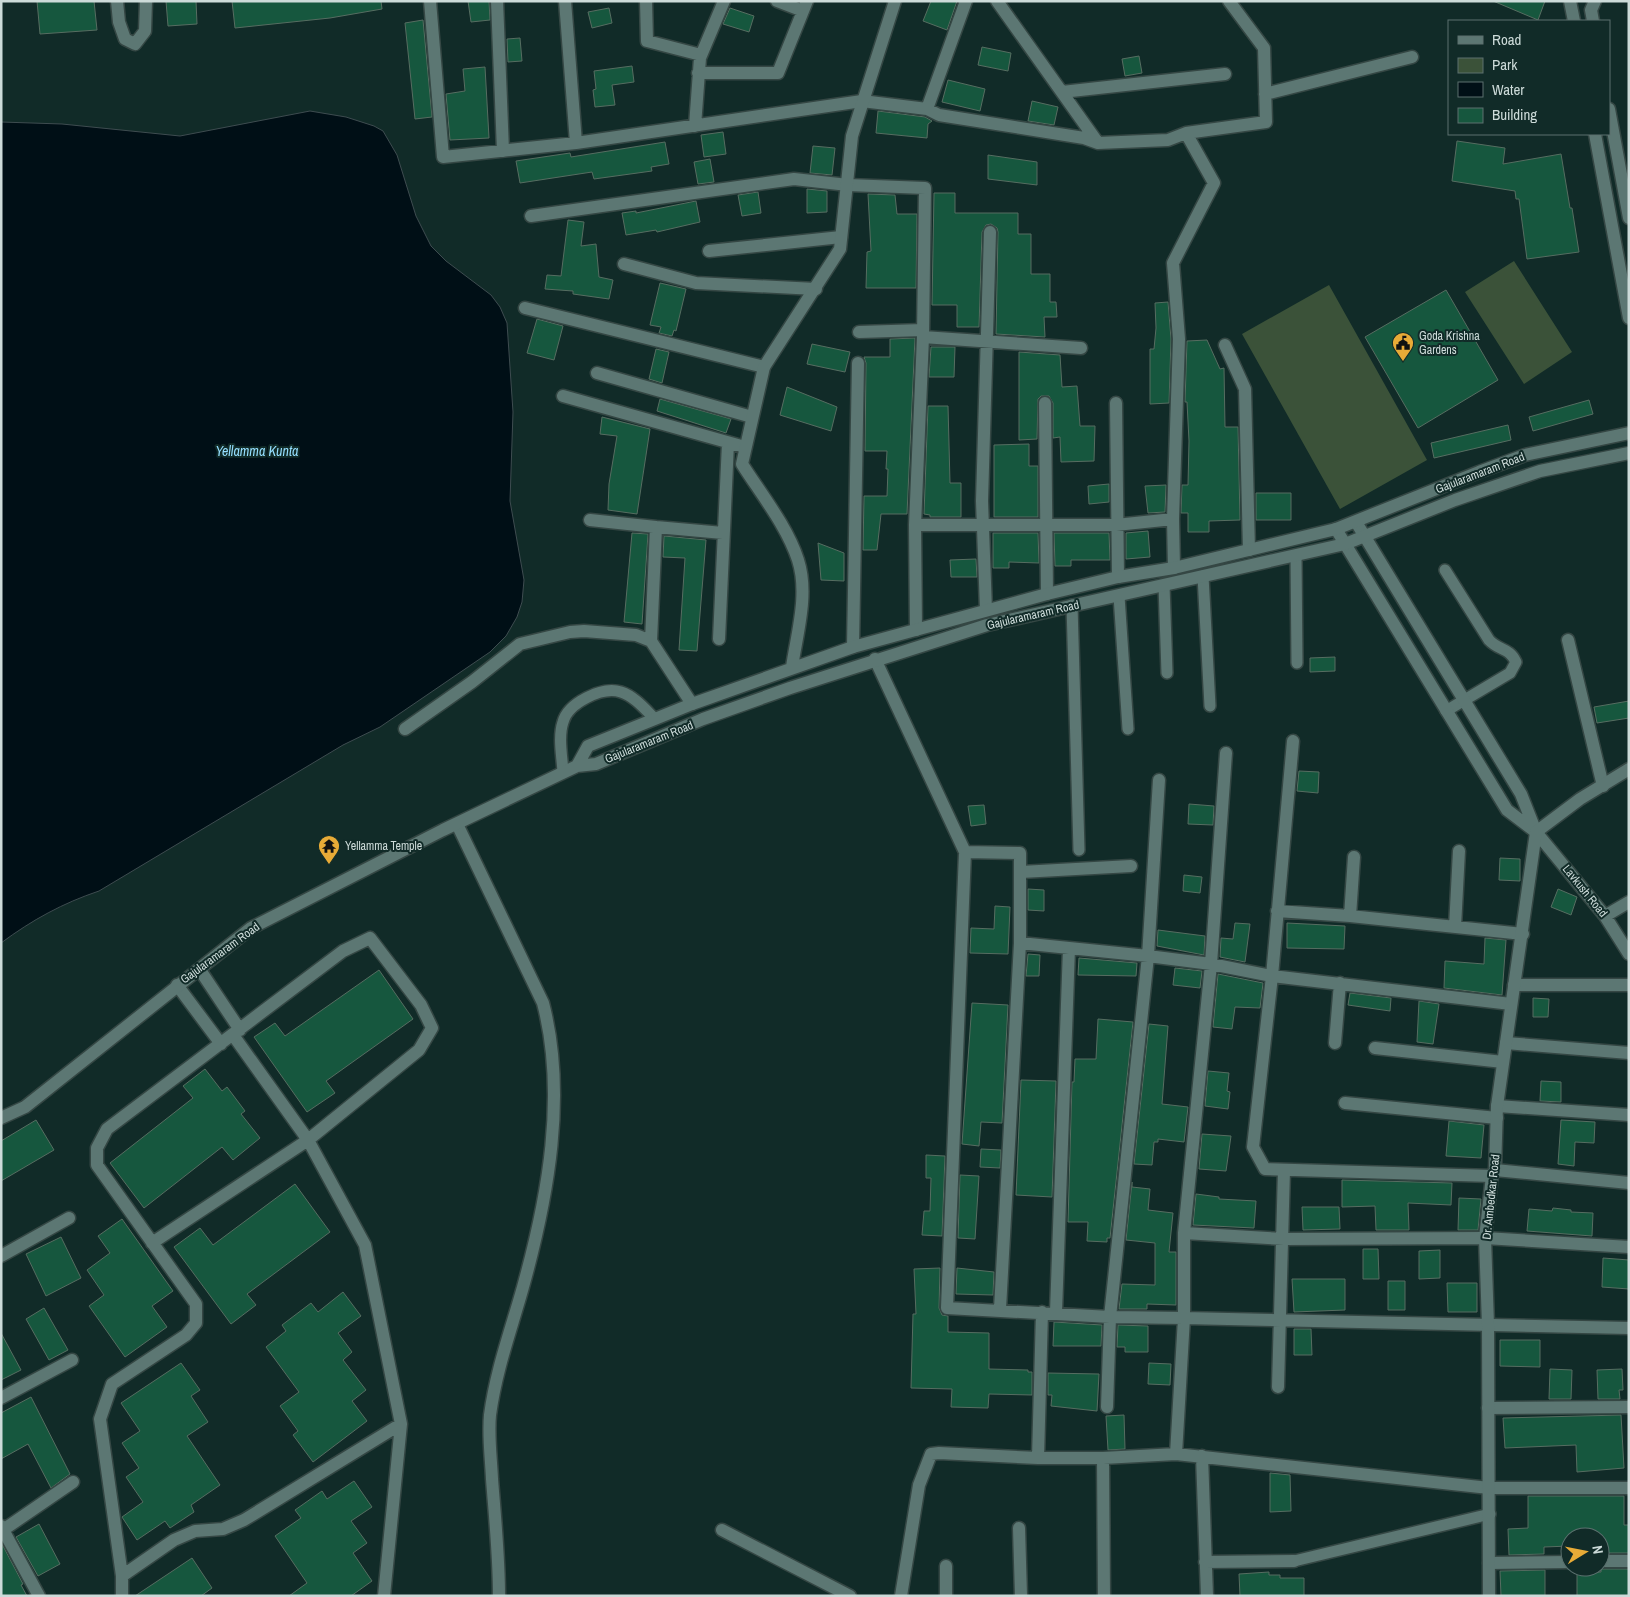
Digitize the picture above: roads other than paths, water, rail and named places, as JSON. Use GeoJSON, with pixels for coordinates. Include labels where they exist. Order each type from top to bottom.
{"type":"FeatureCollection","features":[{"type":"Feature","properties":{"kind":"street"},"geometry":{"type":"LineString","coordinates":[[117,1],[119,22],[125,39],[135,44],[145,31],[146,1]]}},
{"type":"Feature","properties":{"kind":"street"},"geometry":{"type":"LineString","coordinates":[[430,1],[443,157],[576,142],[862,101],[928,109],[939,115],[1084,138],[1098,144],[1168,140],[1186,132],[1266,122],[1264,48],[1229,1]]}},
{"type":"Feature","properties":{"kind":"street"},"geometry":{"type":"LineString","coordinates":[[496,1],[502,151]]}},
{"type":"Feature","properties":{"kind":"street"},"geometry":{"type":"LineString","coordinates":[[565,1],[576,142]]}},
{"type":"Feature","properties":{"kind":"street"},"geometry":{"type":"LineString","coordinates":[[646,1],[647,41],[701,55]]}},
{"type":"Feature","properties":{"kind":"street"},"geometry":{"type":"LineString","coordinates":[[695,126],[701,55],[724,1]]}},
{"type":"Feature","properties":{"kind":"street"},"geometry":{"type":"LineString","coordinates":[[698,73],[778,73],[805,6],[777,1]]}},
{"type":"Feature","properties":{"kind":"street"},"geometry":{"type":"LineString","coordinates":[[792,667],[802,590],[798,561],[783,529],[742,464],[764,367],[840,249],[852,136],[895,1]]}},
{"type":"Feature","properties":{"kind":"street"},"geometry":{"type":"LineString","coordinates":[[928,109],[966,1]]}},
{"type":"Feature","properties":{"kind":"street"},"geometry":{"type":"LineString","coordinates":[[997,1],[1098,144]]}},
{"type":"Feature","properties":{"kind":"street"},"geometry":{"type":"LineString","coordinates":[[1570,1],[1574,20]]}},
{"type":"Feature","properties":{"kind":"street"},"geometry":{"type":"LineString","coordinates":[[1592,20],[1590,10],[1594,1]]}},
{"type":"Feature","properties":{"kind":"street"},"geometry":{"type":"LineString","coordinates":[[1265,94],[1412,57]]}},
{"type":"Feature","properties":{"kind":"street"},"geometry":{"type":"LineString","coordinates":[[1062,92],[1225,74]]}},
{"type":"Feature","properties":{"kind":"street"},"geometry":{"type":"LineString","coordinates":[[1610,116],[1629,218]]}},
{"type":"Feature","properties":{"kind":"street"},"geometry":{"type":"LineString","coordinates":[[1174,568],[1173,519],[1179,339],[1173,263],[1214,183],[1186,132]]}},
{"type":"Feature","properties":{"kind":"street"},"geometry":{"type":"LineString","coordinates":[[1595,135],[1629,318]]}},
{"type":"Feature","properties":{"kind":"street"},"geometry":{"type":"LineString","coordinates":[[531,216],[794,179],[848,185],[925,188],[923,334],[915,525],[916,630]]}},
{"type":"Feature","properties":{"kind":"street"},"geometry":{"type":"LineString","coordinates":[[986,610],[982,526],[990,232]]}},
{"type":"Feature","properties":{"kind":"street"},"geometry":{"type":"LineString","coordinates":[[709,251],[841,237]]}},
{"type":"Feature","properties":{"kind":"street"},"geometry":{"type":"LineString","coordinates":[[624,264],[696,283],[816,288]]}},
{"type":"Feature","properties":{"kind":"street"},"geometry":{"type":"LineString","coordinates":[[525,308],[764,367]]}},
{"type":"Feature","properties":{"kind":"street"},"geometry":{"type":"LineString","coordinates":[[859,332],[923,334],[1081,348]]}},
{"type":"Feature","properties":{"kind":"street"},"geometry":{"type":"LineString","coordinates":[[1226,345],[1245,389],[1249,550]]}},
{"type":"Feature","properties":{"kind":"street"},"geometry":{"type":"LineString","coordinates":[[853,647],[858,364]]}},
{"type":"Feature","properties":{"kind":"street"},"geometry":{"type":"LineString","coordinates":[[597,373],[752,417]]}},
{"type":"Feature","properties":{"kind":"street"},"geometry":{"type":"LineString","coordinates":[[563,396],[745,447]]}},
{"type":"Feature","properties":{"kind":"street"},"geometry":{"type":"LineString","coordinates":[[1045,403],[1046,594]]}},
{"type":"Feature","properties":{"kind":"street"},"geometry":{"type":"LineString","coordinates":[[1116,403],[1118,577]]}},
{"type":"Feature","properties":{"kind":"street","name":"Gajularamaram Road"},"geometry":{"type":"LineString","coordinates":[[577,766],[588,746],[654,718],[792,667],[853,647],[1046,594],[1118,577],[1174,568],[1336,530],[1478,472],[1525,455],[1629,433]]}},
{"type":"Feature","properties":{"kind":"street"},"geometry":{"type":"LineString","coordinates":[[720,639],[728,443]]}},
{"type":"Feature","properties":{"kind":"street","name":"Gajularamaram Road"},"geometry":{"type":"LineString","coordinates":[[1,1118],[25,1107],[176,985],[200,970],[251,928],[443,830],[577,766],[596,764],[703,720],[875,659],[987,625],[1345,544],[1455,500],[1540,471],[1629,453]]}},
{"type":"Feature","properties":{"kind":"street"},"geometry":{"type":"LineString","coordinates":[[915,525],[1116,525],[1173,519]]}},
{"type":"Feature","properties":{"kind":"street"},"geometry":{"type":"LineString","coordinates":[[590,520],[723,533]]}},
{"type":"Feature","properties":{"kind":"street"},"geometry":{"type":"LineString","coordinates":[[1356,522],[1521,794],[1536,832]]}},
{"type":"Feature","properties":{"kind":"street"},"geometry":{"type":"LineString","coordinates":[[651,641],[656,527]]}},
{"type":"Feature","properties":{"kind":"street"},"geometry":{"type":"LineString","coordinates":[[1336,530],[1507,810],[1536,832]]}},
{"type":"Feature","properties":{"kind":"street"},"geometry":{"type":"LineString","coordinates":[[406,729],[472,682],[520,644],[557,634],[584,631],[636,635],[651,641],[692,704]]}},
{"type":"Feature","properties":{"kind":"street"},"geometry":{"type":"LineString","coordinates":[[1568,640],[1602,786]]}},
{"type":"Feature","properties":{"kind":"street"},"geometry":{"type":"LineString","coordinates":[[875,659],[965,852],[947,1308],[1056,1312],[1110,1317],[1629,1328]]}},
{"type":"Feature","properties":{"kind":"street"},"geometry":{"type":"LineString","coordinates":[[1293,741],[1272,976],[1253,1147],[1265,1169],[1493,1173],[1629,1183]]}},
{"type":"Feature","properties":{"kind":"street"},"geometry":{"type":"LineString","coordinates":[[1176,1454],[1184,1318],[1184,1233],[1211,964],[1226,753]]}},
{"type":"Feature","properties":{"kind":"street"},"geometry":{"type":"LineString","coordinates":[[1536,832],[1580,799],[1629,770]]}},
{"type":"Feature","properties":{"kind":"street"},"geometry":{"type":"LineString","coordinates":[[1107,1408],[1110,1317],[1148,956],[1160,780]]}},
{"type":"Feature","properties":{"kind":"street"},"geometry":{"type":"LineString","coordinates":[[457,824],[543,1003],[551,1035],[555,1081],[549,1166],[530,1260],[499,1363],[490,1415],[489,1434],[498,1542],[499,1596]]}},
{"type":"Feature","properties":{"kind":"street","name":"Lavkush Road"},"geometry":{"type":"LineString","coordinates":[[1536,832],[1605,916],[1629,954]]}},
{"type":"Feature","properties":{"kind":"street","name":"Dr. Ambedkar Road"},"geometry":{"type":"LineString","coordinates":[[1489,1596],[1490,1514],[1488,1488],[1486,1238],[1503,1062],[1536,832]]}},
{"type":"Feature","properties":{"kind":"street"},"geometry":{"type":"LineString","coordinates":[[1455,927],[1459,850]]}},
{"type":"Feature","properties":{"kind":"street"},"geometry":{"type":"LineString","coordinates":[[965,852],[1020,852],[1020,943],[1000,1309]]}},
{"type":"Feature","properties":{"kind":"street"},"geometry":{"type":"LineString","coordinates":[[1350,916],[1354,857]]}},
{"type":"Feature","properties":{"kind":"street"},"geometry":{"type":"LineString","coordinates":[[1021,872],[1131,866]]}},
{"type":"Feature","properties":{"kind":"street"},"geometry":{"type":"LineString","coordinates":[[1605,916],[1629,902]]}},
{"type":"Feature","properties":{"kind":"street"},"geometry":{"type":"LineString","coordinates":[[1277,912],[1350,916],[1522,934]]}},
{"type":"Feature","properties":{"kind":"street"},"geometry":{"type":"LineString","coordinates":[[122,1596],[122,1576],[100,1420],[112,1384],[186,1335],[196,1323],[196,1304],[152,1243],[97,1165],[97,1148],[107,1128],[343,951],[370,938],[421,1005],[432,1028],[419,1050],[308,1140],[152,1243]]}},
{"type":"Feature","properties":{"kind":"street"},"geometry":{"type":"LineString","coordinates":[[1020,943],[1148,956],[1211,964],[1272,976],[1511,1004]]}},
{"type":"Feature","properties":{"kind":"street"},"geometry":{"type":"LineString","coordinates":[[1056,1312],[1069,948]]}},
{"type":"Feature","properties":{"kind":"street"},"geometry":{"type":"LineString","coordinates":[[200,970],[237,1032],[308,1140],[365,1245],[401,1424],[384,1596]]}},
{"type":"Feature","properties":{"kind":"street"},"geometry":{"type":"LineString","coordinates":[[1335,1043],[1340,983]]}},
{"type":"Feature","properties":{"kind":"street"},"geometry":{"type":"LineString","coordinates":[[1514,985],[1629,984]]}},
{"type":"Feature","properties":{"kind":"street"},"geometry":{"type":"LineString","coordinates":[[176,985],[221,1044]]}},
{"type":"Feature","properties":{"kind":"street"},"geometry":{"type":"LineString","coordinates":[[1506,1043],[1629,1053]]}},
{"type":"Feature","properties":{"kind":"street"},"geometry":{"type":"LineString","coordinates":[[1375,1048],[1503,1062]]}},
{"type":"Feature","properties":{"kind":"street"},"geometry":{"type":"LineString","coordinates":[[1345,1103],[1497,1112],[1629,1115]]}},
{"type":"Feature","properties":{"kind":"street"},"geometry":{"type":"LineString","coordinates":[[1278,1387],[1284,1239],[1284,1170]]}},
{"type":"Feature","properties":{"kind":"street"},"geometry":{"type":"LineString","coordinates":[[1,1256],[69,1218]]}},
{"type":"Feature","properties":{"kind":"street"},"geometry":{"type":"LineString","coordinates":[[1184,1233],[1284,1239],[1486,1238],[1629,1247]]}},
{"type":"Feature","properties":{"kind":"street"},"geometry":{"type":"LineString","coordinates":[[1038,1458],[1042,1312]]}},
{"type":"Feature","properties":{"kind":"street"},"geometry":{"type":"LineString","coordinates":[[1,1398],[72,1360]]}},
{"type":"Feature","properties":{"kind":"street"},"geometry":{"type":"LineString","coordinates":[[1488,1408],[1629,1407]]}},
{"type":"Feature","properties":{"kind":"street"},"geometry":{"type":"LineString","coordinates":[[122,1576],[174,1540],[195,1531],[223,1529],[244,1520],[401,1424]]}},
{"type":"Feature","properties":{"kind":"street"},"geometry":{"type":"LineString","coordinates":[[900,1596],[920,1480],[931,1454],[1038,1458],[1103,1458],[1176,1454],[1488,1488],[1629,1488]]}},
{"type":"Feature","properties":{"kind":"street"},"geometry":{"type":"LineString","coordinates":[[1202,1456],[1207,1596]]}},
{"type":"Feature","properties":{"kind":"street"},"geometry":{"type":"LineString","coordinates":[[1103,1458],[1104,1596]]}},
{"type":"Feature","properties":{"kind":"street"},"geometry":{"type":"LineString","coordinates":[[39,1596],[2,1528],[73,1482]]}},
{"type":"Feature","properties":{"kind":"street"},"geometry":{"type":"LineString","coordinates":[[1019,1528],[1021,1596]]}},
{"type":"Feature","properties":{"kind":"street"},"geometry":{"type":"LineString","coordinates":[[722,1530],[850,1596]]}},
{"type":"Feature","properties":{"kind":"street"},"geometry":{"type":"LineString","coordinates":[[1206,1562],[1294,1561]]}},
{"type":"Feature","properties":{"kind":"street"},"geometry":{"type":"LineString","coordinates":[[1610,1561],[1629,1561]]}},
{"type":"Feature","properties":{"kind":"street"},"geometry":{"type":"LineString","coordinates":[[1489,1562],[1560,1562]]}},
{"type":"Feature","properties":{"kind":"street"},"geometry":{"type":"LineString","coordinates":[[946,1566],[946,1596]]}},
{"type":"Feature","properties":{"kind":"lane"},"geometry":{"type":"LineString","coordinates":[[1603,180],[1621,177]]}},
{"type":"Feature","properties":{"kind":"lane"},"geometry":{"type":"LineString","coordinates":[[1296,556],[1296,663]]}},
{"type":"Feature","properties":{"kind":"lane"},"geometry":{"type":"LineString","coordinates":[[1445,570],[1489,640],[1508,650],[1516,662],[1510,673],[1446,712]]}},
{"type":"Feature","properties":{"kind":"lane"},"geometry":{"type":"LineString","coordinates":[[1203,576],[1210,706]]}},
{"type":"Feature","properties":{"kind":"lane"},"geometry":{"type":"LineString","coordinates":[[1164,585],[1167,673]]}},
{"type":"Feature","properties":{"kind":"lane"},"geometry":{"type":"LineString","coordinates":[[1119,596],[1128,730]]}},
{"type":"Feature","properties":{"kind":"lane"},"geometry":{"type":"LineString","coordinates":[[1072,605],[1079,850]]}},
{"type":"Feature","properties":{"kind":"lane"},"geometry":{"type":"LineString","coordinates":[[563,772],[563,721],[574,706],[607,692],[620,692],[636,701],[654,718]]}},
{"type":"Feature","properties":{"kind":"lane"},"geometry":{"type":"LineString","coordinates":[[1294,1561],[1490,1514]]}},
{"type":"Feature","properties":{"kind":"water","name":"Yellamma Kunta"},"geometry":{"type":"Polygon","coordinates":[[[310,111],[346,117],[383,131],[397,155],[416,216],[431,246],[446,261],[491,295],[500,307],[507,323],[513,412],[510,501],[524,580],[522,602],[517,617],[506,636],[490,652],[380,727],[343,745],[99,891],[48,913],[1,943],[1,122],[62,124],[180,136],[310,111]]]}},
{"type":"Feature","properties":{"kind":"place","name":"Goda Krishna Gardens"},"geometry":{"type":"Point","coordinates":[1403,362]}},
{"type":"Feature","properties":{"kind":"place","name":"Yellamma Temple"},"geometry":{"type":"Point","coordinates":[329,865]}}]}
